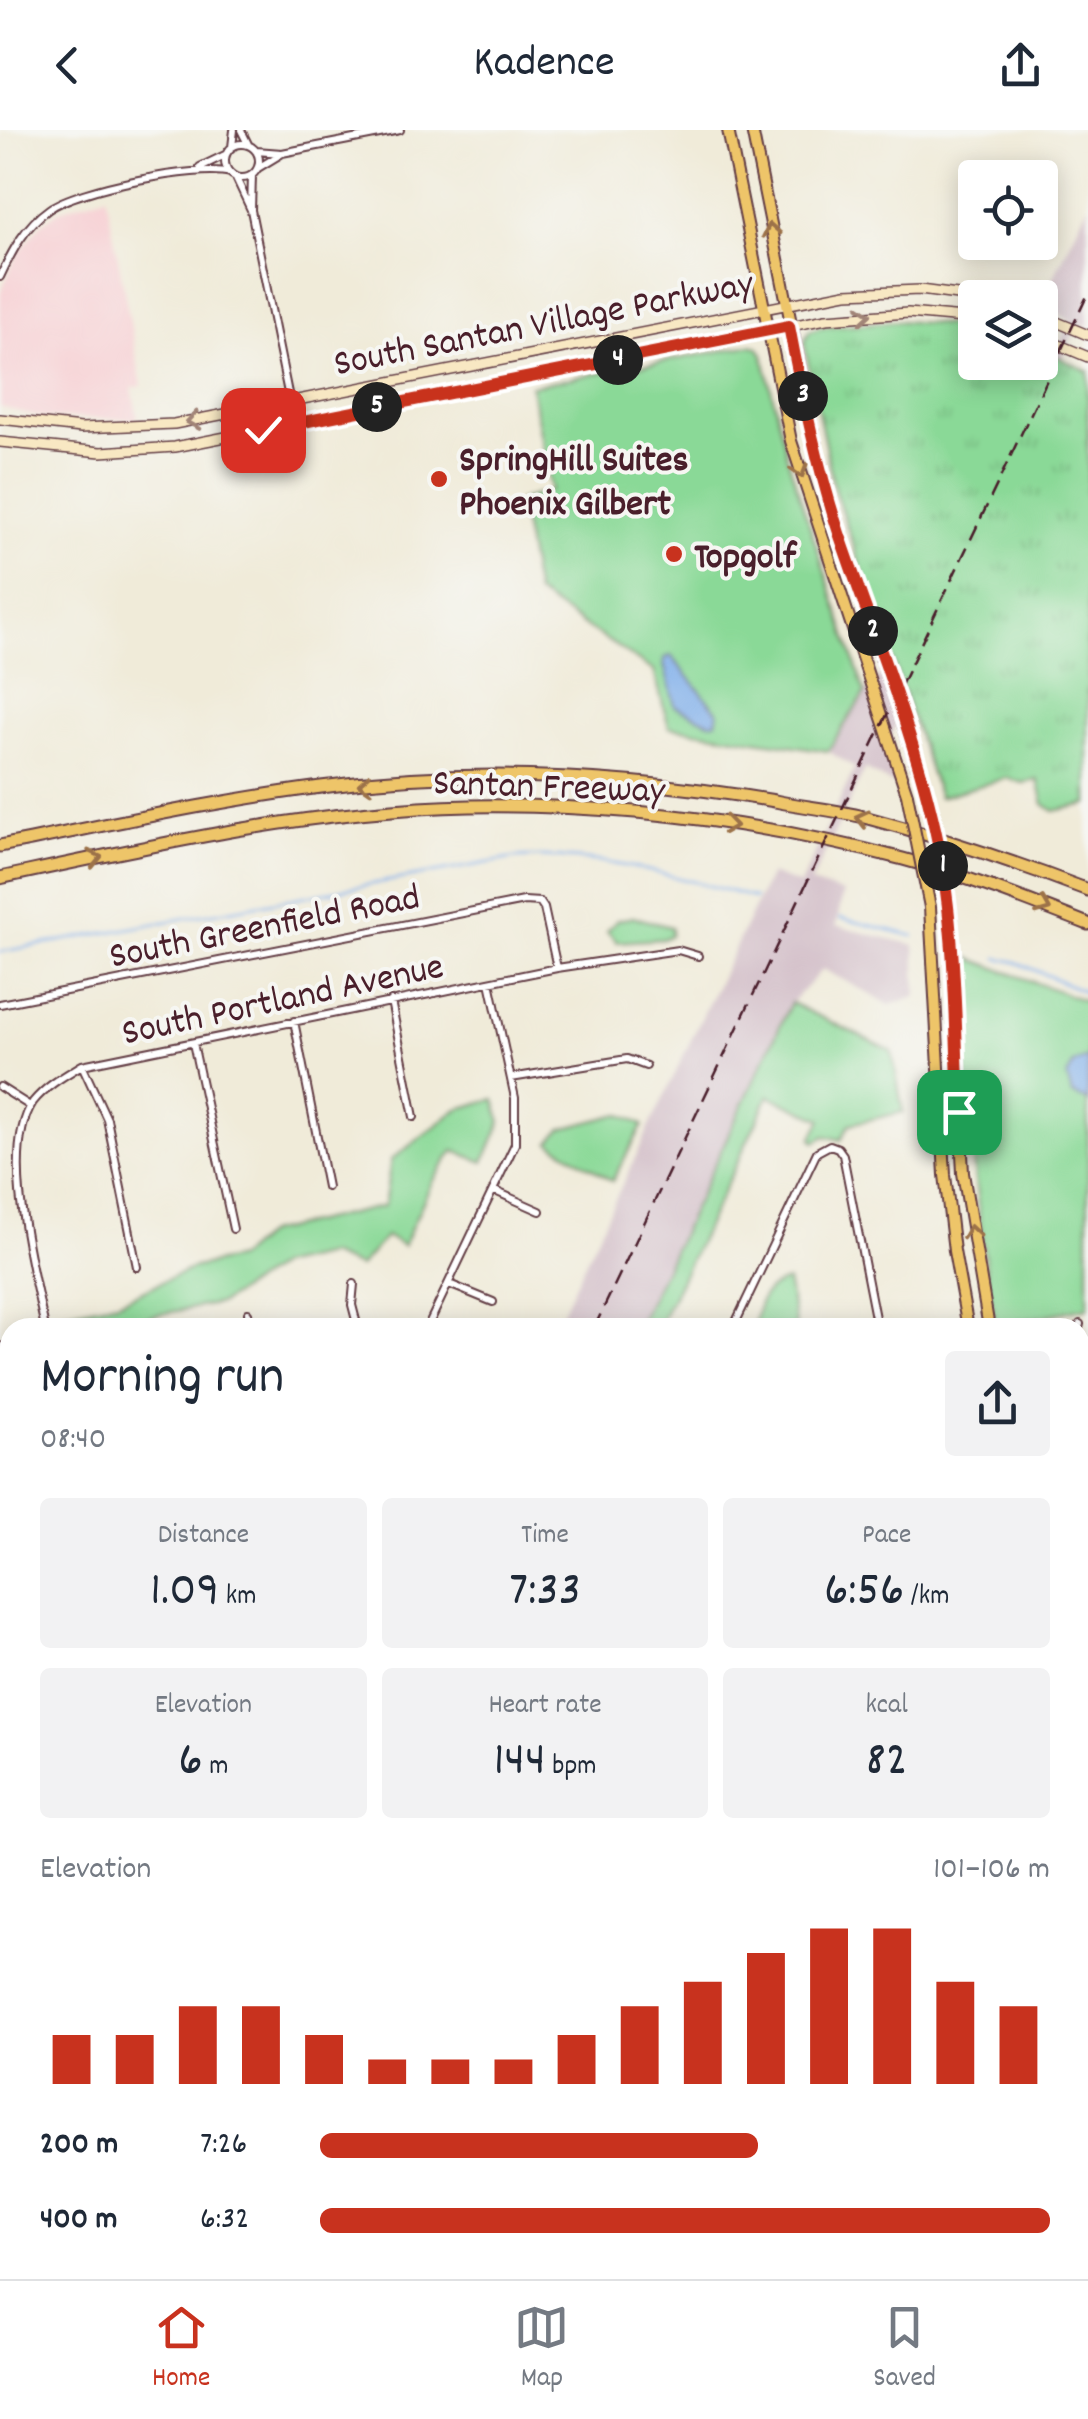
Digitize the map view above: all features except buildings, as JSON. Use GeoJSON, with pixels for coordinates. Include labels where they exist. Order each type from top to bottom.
{"type":"FeatureCollection","features":[{"type":"Feature","properties":{"kind":"highway","name":"Santan Freeway"},"geometry":{"type":"LineString","coordinates":[[0,846],[323,786],[434,779],[566,780],[697,790],[861,816],[1088,890]]}},
{"type":"Feature","properties":{"kind":"highway","name":"Santan Freeway"},"geometry":{"type":"LineString","coordinates":[[0,878],[167,842],[300,820],[466,806],[560,807],[625,810],[836,842],[958,876],[1088,924]]}},
{"type":"Feature","properties":{"kind":"main road"},"geometry":{"type":"LineString","coordinates":[[728,130],[798,468],[907,794],[930,907],[945,1174],[966,1318]]}},
{"type":"Feature","properties":{"kind":"main road"},"geometry":{"type":"LineString","coordinates":[[752,130],[816,452],[838,531],[928,798],[950,913],[962,1161],[986,1318]]}},
{"type":"Feature","properties":{"kind":"main road","name":"South Santan Village Parkway"},"geometry":{"type":"LineString","coordinates":[[0,418],[62,427],[174,424],[785,303],[884,290],[958,295]]}},
{"type":"Feature","properties":{"kind":"main road","name":"South Santan Village Parkway"},"geometry":{"type":"LineString","coordinates":[[0,442],[87,451],[175,448],[789,326],[871,314],[958,316]]}},
{"type":"Feature","properties":{"kind":"main road"},"geometry":{"type":"LineString","coordinates":[[1058,322],[1088,335]]}},
{"type":"Feature","properties":{"kind":"main road"},"geometry":{"type":"LineString","coordinates":[[1058,344],[1088,357]]}},
{"type":"Feature","properties":{"kind":"main road"},"geometry":{"type":"LineString","coordinates":[[532,354],[536,376]]}},
{"type":"Feature","properties":{"kind":"street"},"geometry":{"type":"LineString","coordinates":[[0,277],[23,234],[43,213],[66,199],[194,170],[226,155],[237,130]]}},
{"type":"Feature","properties":{"kind":"street"},"geometry":{"type":"LineString","coordinates":[[237,130],[252,148],[255,172],[251,210],[294,423]]}},
{"type":"Feature","properties":{"kind":"street"},"geometry":{"type":"LineString","coordinates":[[232,147],[282,153],[400,130]]}},
{"type":"Feature","properties":{"kind":"street"},"geometry":{"type":"LineString","coordinates":[[194,170],[232,175],[255,172],[282,153]]}},
{"type":"Feature","properties":{"kind":"street"},"geometry":{"type":"LineString","coordinates":[[226,155],[225,165],[251,210]]}},
{"type":"Feature","properties":{"kind":"street","name":"South Greenfield Road"},"geometry":{"type":"LineString","coordinates":[[0,1004],[524,901],[540,902],[547,916],[557,968]]}},
{"type":"Feature","properties":{"kind":"street","name":"South Portland Avenue"},"geometry":{"type":"LineString","coordinates":[[30,1106],[46,1088],[82,1066],[557,968],[678,950],[698,956]]}},
{"type":"Feature","properties":{"kind":"street"},"geometry":{"type":"LineString","coordinates":[[432,1318],[515,1144],[517,1119],[511,1078],[490,982]]}},
{"type":"Feature","properties":{"kind":"street"},"geometry":{"type":"LineString","coordinates":[[390,1001],[414,1117]]}},
{"type":"Feature","properties":{"kind":"street"},"geometry":{"type":"LineString","coordinates":[[294,1022],[327,1187]]}},
{"type":"Feature","properties":{"kind":"street"},"geometry":{"type":"LineString","coordinates":[[193,1043],[232,1230]]}},
{"type":"Feature","properties":{"kind":"street"},"geometry":{"type":"LineString","coordinates":[[511,1078],[627,1058],[646,1066]]}},
{"type":"Feature","properties":{"kind":"street"},"geometry":{"type":"LineString","coordinates":[[82,1066],[106,1119],[137,1267]]}},
{"type":"Feature","properties":{"kind":"street"},"geometry":{"type":"LineString","coordinates":[[0,1086],[30,1106],[14,1158],[43,1318]]}},
{"type":"Feature","properties":{"kind":"street"},"geometry":{"type":"LineString","coordinates":[[738,1318],[817,1152],[831,1145],[843,1154],[876,1318]]}},
{"type":"Feature","properties":{"kind":"street"},"geometry":{"type":"LineString","coordinates":[[495,1191],[540,1211]]}},
{"type":"Feature","properties":{"kind":"street"},"geometry":{"type":"LineString","coordinates":[[354,1284],[355,1318]]}},
{"type":"Feature","properties":{"kind":"street"},"geometry":{"type":"LineString","coordinates":[[448,1284],[493,1302]]}},
{"type":"Feature","properties":{"kind":"street"},"geometry":{"type":"LineString","coordinates":[[248,1314],[249,1318]]}},
{"type":"Feature","properties":{"kind":"shaded area"},"geometry":{"type":"Polygon","coordinates":[[[106,195],[142,386],[132,388],[138,419],[46,418],[0,407],[0,293],[16,257],[40,225],[60,210],[106,195]]]}},
{"type":"Feature","properties":{"kind":"shaded area"},"geometry":{"type":"Polygon","coordinates":[[[1088,205],[1088,326],[1078,324],[1062,358],[1074,364],[885,747],[896,783],[865,769],[811,883],[843,893],[836,926],[915,945],[917,996],[890,1005],[823,969],[791,1003],[641,1318],[559,1318],[770,874],[800,885],[855,768],[828,751],[865,693],[891,663],[1032,380],[1058,380],[1058,348],[1071,320],[1058,314],[1058,280],[1052,280],[1088,205]]]}},
{"type":"Feature","properties":{"kind":"green space"},"geometry":{"type":"Polygon","coordinates":[[[901,321],[958,326],[958,380],[1058,380],[1058,357],[1088,371],[1088,804],[1054,811],[1044,804],[1038,780],[1023,783],[1007,778],[939,797],[834,489],[804,343],[809,331],[901,321]]]}},
{"type":"Feature","properties":{"kind":"green space","name":"Topgolf"},"geometry":{"type":"Polygon","coordinates":[[[751,345],[763,354],[787,457],[865,693],[828,751],[669,727],[654,671],[536,594],[519,501],[551,490],[531,386],[751,345]]]}},
{"type":"Feature","properties":{"kind":"green space"},"geometry":{"type":"Polygon","coordinates":[[[634,917],[671,927],[671,935],[617,942],[607,931],[617,920],[634,917]]]}},
{"type":"Feature","properties":{"kind":"green space"},"geometry":{"type":"Polygon","coordinates":[[[961,958],[1088,1002],[1088,1307],[1035,1318],[995,1318],[981,1234],[961,958]]]}},
{"type":"Feature","properties":{"kind":"green space"},"geometry":{"type":"Polygon","coordinates":[[[791,1003],[892,1051],[903,1112],[850,1124],[841,1140],[826,1136],[815,1142],[812,1139],[822,1119],[769,1096],[662,1318],[641,1318],[791,1003]]]}},
{"type":"Feature","properties":{"kind":"green space"},"geometry":{"type":"Polygon","coordinates":[[[495,1099],[501,1122],[484,1162],[454,1151],[432,1182],[403,1246],[386,1236],[359,1267],[328,1255],[279,1266],[221,1303],[146,1318],[59,1318],[58,1314],[118,1302],[195,1267],[238,1258],[267,1233],[384,1206],[391,1160],[458,1109],[495,1099]]]}},
{"type":"Feature","properties":{"kind":"green space"},"geometry":{"type":"Polygon","coordinates":[[[619,1114],[643,1125],[612,1181],[550,1142],[561,1129],[619,1114]]]}},
{"type":"Feature","properties":{"kind":"green space"},"geometry":{"type":"Polygon","coordinates":[[[787,1281],[794,1318],[755,1318],[766,1293],[787,1281]]]}},
{"type":"Feature","properties":{"kind":"water"},"geometry":{"type":"Polygon","coordinates":[[[671,656],[718,712],[716,722],[675,706],[664,665],[665,658],[671,656]]]}},
{"type":"Feature","properties":{"kind":"water"},"geometry":{"type":"Polygon","coordinates":[[[1088,1058],[1088,1101],[1072,1094],[1067,1077],[1074,1063],[1088,1058]]]}},
{"type":"Feature","properties":{"kind":"waterway"},"geometry":{"type":"LineString","coordinates":[[0,952],[515,858],[606,862],[755,898]]}},
{"type":"Feature","properties":{"kind":"waterway"},"geometry":{"type":"LineString","coordinates":[[840,918],[914,936]]}},
{"type":"Feature","properties":{"kind":"waterway"},"geometry":{"type":"LineString","coordinates":[[998,958],[1088,993]]}},
{"type":"Feature","properties":{"kind":"railway"},"geometry":{"type":"LineString","coordinates":[[599,1318],[1088,294]]}},
{"type":"Feature","properties":{"kind":"place","name":"SpringHill Suites Phoenix Gilbert"},"geometry":{"type":"Point","coordinates":[439,479]}},
{"type":"Feature","properties":{"kind":"place","name":"Topgolf"},"geometry":{"type":"Point","coordinates":[674,554]}},
{"type":"Feature","properties":{"kind":"route"},"geometry":{"type":"LineString","coordinates":[[263,430],[789,326],[816,452],[838,531],[916,756],[940,847],[954,966],[959,1112]]}}]}
